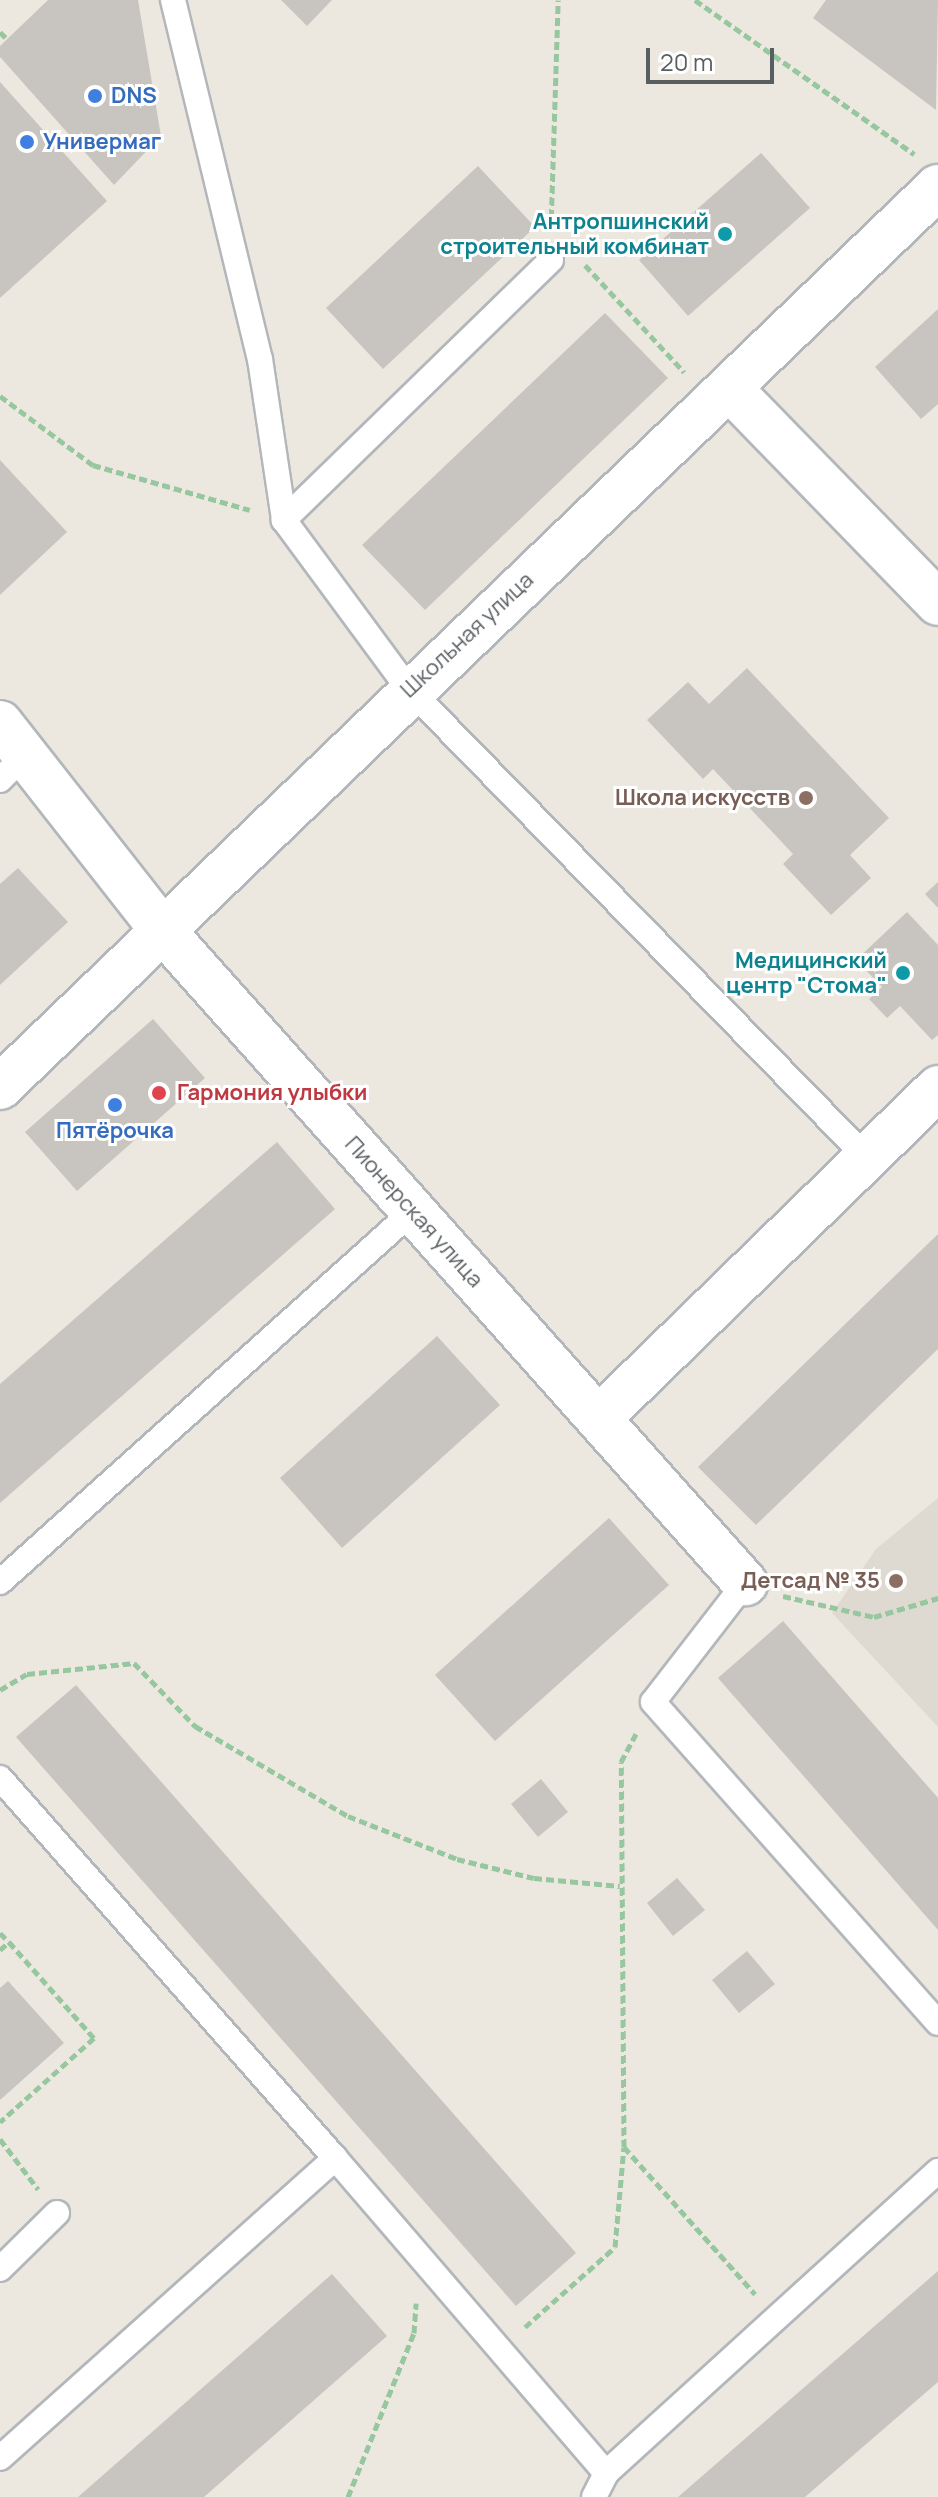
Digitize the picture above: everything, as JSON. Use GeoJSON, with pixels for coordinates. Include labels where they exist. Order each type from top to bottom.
{"type":"FeatureCollection","features":[{"type":"Feature","properties":{"kind":"street","name":"Школьная улица"},"geometry":{"type":"LineString","coordinates":[[0,1087],[164,932],[408,688],[723,397],[932,174]]}},
{"type":"Feature","properties":{"kind":"street"},"geometry":{"type":"LineString","coordinates":[[723,397],[938,603]]}},
{"type":"Feature","properties":{"kind":"street","name":"Пионерская улица"},"geometry":{"type":"LineString","coordinates":[[9,752],[164,932],[745,1583]]}},
{"type":"Feature","properties":{"kind":"street"},"geometry":{"type":"LineString","coordinates":[[600,1417],[938,1088]]}},
{"type":"Feature","properties":{"kind":"lane"},"geometry":{"type":"LineString","coordinates":[[173,0],[260,359],[284,520],[408,688],[865,1156]]}},
{"type":"Feature","properties":{"kind":"lane"},"geometry":{"type":"LineString","coordinates":[[284,520],[551,260]]}},
{"type":"Feature","properties":{"kind":"lane"},"geometry":{"type":"LineString","coordinates":[[0,1582],[413,1211]]}},
{"type":"Feature","properties":{"kind":"lane"},"geometry":{"type":"LineString","coordinates":[[745,1583],[653,1702],[938,2023]]}},
{"type":"Feature","properties":{"kind":"lane"},"geometry":{"type":"LineString","coordinates":[[0,1778],[420,2255],[606,2473]]}},
{"type":"Feature","properties":{"kind":"lane"},"geometry":{"type":"LineString","coordinates":[[0,2458],[335,2158]]}},
{"type":"Feature","properties":{"kind":"lane"},"geometry":{"type":"LineString","coordinates":[[594,2497],[606,2473],[938,2171]]}},
{"type":"Feature","properties":{"kind":"lane"},"geometry":{"type":"LineString","coordinates":[[0,2269],[57,2213]]}},
{"type":"Feature","properties":{"kind":"path"},"geometry":{"type":"LineString","coordinates":[[558,0],[551,260],[583,264],[723,397]]}},
{"type":"Feature","properties":{"kind":"path"},"geometry":{"type":"LineString","coordinates":[[695,0],[932,174]]}},
{"type":"Feature","properties":{"kind":"path"},"geometry":{"type":"LineString","coordinates":[[0,32],[7,39]]}},
{"type":"Feature","properties":{"kind":"path"},"geometry":{"type":"LineString","coordinates":[[0,396],[93,465],[284,520]]}},
{"type":"Feature","properties":{"kind":"path"},"geometry":{"type":"LineString","coordinates":[[745,1583],[832,1613],[874,1617],[938,1598]]}},
{"type":"Feature","properties":{"kind":"path"},"geometry":{"type":"LineString","coordinates":[[0,1690],[27,1674],[134,1663],[195,1726],[348,1816],[457,1859],[534,1878],[620,1886]]}},
{"type":"Feature","properties":{"kind":"path"},"geometry":{"type":"LineString","coordinates":[[501,2349],[615,2247],[624,2147],[621,1762],[653,1702]]}},
{"type":"Feature","properties":{"kind":"path"},"geometry":{"type":"LineString","coordinates":[[0,1933],[94,2038],[0,2122]]}},
{"type":"Feature","properties":{"kind":"path"},"geometry":{"type":"LineString","coordinates":[[0,1950],[9,1942]]}},
{"type":"Feature","properties":{"kind":"path"},"geometry":{"type":"LineString","coordinates":[[0,2139],[57,2213]]}},
{"type":"Feature","properties":{"kind":"path"},"geometry":{"type":"LineString","coordinates":[[624,2147],[777,2318]]}},
{"type":"Feature","properties":{"kind":"path"},"geometry":{"type":"LineString","coordinates":[[348,2497],[414,2333],[420,2255]]}},
{"type":"Feature","properties":{"kind":"shaded area","name":"Детсад № 35"},"geometry":{"type":"Polygon","coordinates":[[[938,1498],[938,1727],[832,1613],[876,1549],[938,1498]]]}},
{"type":"Feature","properties":{"kind":"building","name":"DNS"},"geometry":{"type":"Polygon","coordinates":[[[48,0],[138,0],[161,136],[114,185],[0,57],[0,46],[48,0]]]}},
{"type":"Feature","properties":{"kind":"building"},"geometry":{"type":"Polygon","coordinates":[[[281,0],[332,0],[307,26],[281,0]]]}},
{"type":"Feature","properties":{"kind":"building"},"geometry":{"type":"Polygon","coordinates":[[[826,0],[938,0],[936,110],[813,18],[826,0]]]}},
{"type":"Feature","properties":{"kind":"building","name":"Универмаг"},"geometry":{"type":"Polygon","coordinates":[[[0,82],[107,201],[0,298],[0,82]]]}},
{"type":"Feature","properties":{"kind":"building","name":"Антропшинский строительный комбинат"},"geometry":{"type":"Polygon","coordinates":[[[761,153],[810,208],[688,316],[639,260],[761,153]]]}},
{"type":"Feature","properties":{"kind":"building"},"geometry":{"type":"Polygon","coordinates":[[[478,166],[535,227],[383,369],[326,308],[478,166]]]}},
{"type":"Feature","properties":{"kind":"building"},"geometry":{"type":"Polygon","coordinates":[[[938,309],[938,404],[921,419],[875,367],[938,309]]]}},
{"type":"Feature","properties":{"kind":"building"},"geometry":{"type":"Polygon","coordinates":[[[605,313],[668,378],[425,610],[362,545],[605,313]]]}},
{"type":"Feature","properties":{"kind":"building"},"geometry":{"type":"Polygon","coordinates":[[[0,460],[67,532],[0,595],[0,460]]]}},
{"type":"Feature","properties":{"kind":"building","name":"Школа искусств"},"geometry":{"type":"Polygon","coordinates":[[[747,668],[889,818],[850,855],[871,878],[831,915],[783,864],[793,854],[713,769],[703,779],[647,720],[688,682],[709,704],[747,668]]]}},
{"type":"Feature","properties":{"kind":"building"},"geometry":{"type":"Polygon","coordinates":[[[18,868],[68,922],[0,985],[0,884],[18,868]]]}},
{"type":"Feature","properties":{"kind":"building"},"geometry":{"type":"Polygon","coordinates":[[[938,882],[938,908],[925,894],[938,882]]]}},
{"type":"Feature","properties":{"kind":"building","name":"Медицинский центр \"Стома\""},"geometry":{"type":"Polygon","coordinates":[[[907,912],[938,945],[938,1035],[932,1040],[900,1006],[887,1018],[869,999],[882,987],[856,960],[907,912]]]}},
{"type":"Feature","properties":{"kind":"building","name":"Пятёрочка"},"geometry":{"type":"Polygon","coordinates":[[[153,1019],[205,1078],[77,1191],[25,1132],[153,1019]]]}},
{"type":"Feature","properties":{"kind":"building"},"geometry":{"type":"Polygon","coordinates":[[[277,1142],[335,1209],[0,1503],[0,1384],[277,1142]]]}},
{"type":"Feature","properties":{"kind":"building"},"geometry":{"type":"Polygon","coordinates":[[[938,1234],[938,1349],[756,1525],[698,1467],[938,1234]]]}},
{"type":"Feature","properties":{"kind":"building"},"geometry":{"type":"Polygon","coordinates":[[[437,1336],[500,1405],[342,1548],[280,1478],[437,1336]]]}},
{"type":"Feature","properties":{"kind":"building"},"geometry":{"type":"Polygon","coordinates":[[[609,1518],[669,1585],[495,1741],[435,1675],[609,1518]]]}},
{"type":"Feature","properties":{"kind":"building"},"geometry":{"type":"Polygon","coordinates":[[[783,1621],[938,1798],[938,1930],[718,1678],[783,1621]]]}},
{"type":"Feature","properties":{"kind":"building"},"geometry":{"type":"Polygon","coordinates":[[[76,1685],[576,2253],[516,2306],[16,1737],[76,1685]]]}},
{"type":"Feature","properties":{"kind":"building"},"geometry":{"type":"Polygon","coordinates":[[[541,1779],[568,1812],[538,1837],[511,1804],[541,1779]]]}},
{"type":"Feature","properties":{"kind":"building"},"geometry":{"type":"Polygon","coordinates":[[[677,1878],[705,1910],[673,1936],[647,1903],[677,1878]]]}},
{"type":"Feature","properties":{"kind":"building"},"geometry":{"type":"Polygon","coordinates":[[[747,1951],[775,1984],[739,2013],[712,1980],[747,1951]]]}},
{"type":"Feature","properties":{"kind":"building"},"geometry":{"type":"Polygon","coordinates":[[[8,1981],[64,2043],[0,2100],[0,1988],[8,1981]]]}},
{"type":"Feature","properties":{"kind":"building"},"geometry":{"type":"Polygon","coordinates":[[[938,2271],[938,2382],[805,2497],[678,2497],[938,2271]]]}},
{"type":"Feature","properties":{"kind":"building"},"geometry":{"type":"Polygon","coordinates":[[[332,2274],[387,2336],[204,2497],[78,2497],[332,2274]]]}},
{"type":"Feature","properties":{"kind":"place","name":"DNS"},"geometry":{"type":"Point","coordinates":[95,96]}},
{"type":"Feature","properties":{"kind":"place","name":"Универмаг"},"geometry":{"type":"Point","coordinates":[27,142]}},
{"type":"Feature","properties":{"kind":"place","name":"Антропшинский строительный комбинат"},"geometry":{"type":"Point","coordinates":[725,234]}},
{"type":"Feature","properties":{"kind":"place","name":"Школа искусств"},"geometry":{"type":"Point","coordinates":[806,798]}},
{"type":"Feature","properties":{"kind":"place","name":"Медицинский центр \"Стома\""},"geometry":{"type":"Point","coordinates":[903,973]}},
{"type":"Feature","properties":{"kind":"place","name":"Гармония улыбки"},"geometry":{"type":"Point","coordinates":[159,1093]}},
{"type":"Feature","properties":{"kind":"place","name":"Пятёрочка"},"geometry":{"type":"Point","coordinates":[115,1105]}},
{"type":"Feature","properties":{"kind":"place","name":"Детсад № 35"},"geometry":{"type":"Point","coordinates":[896,1581]}}]}
